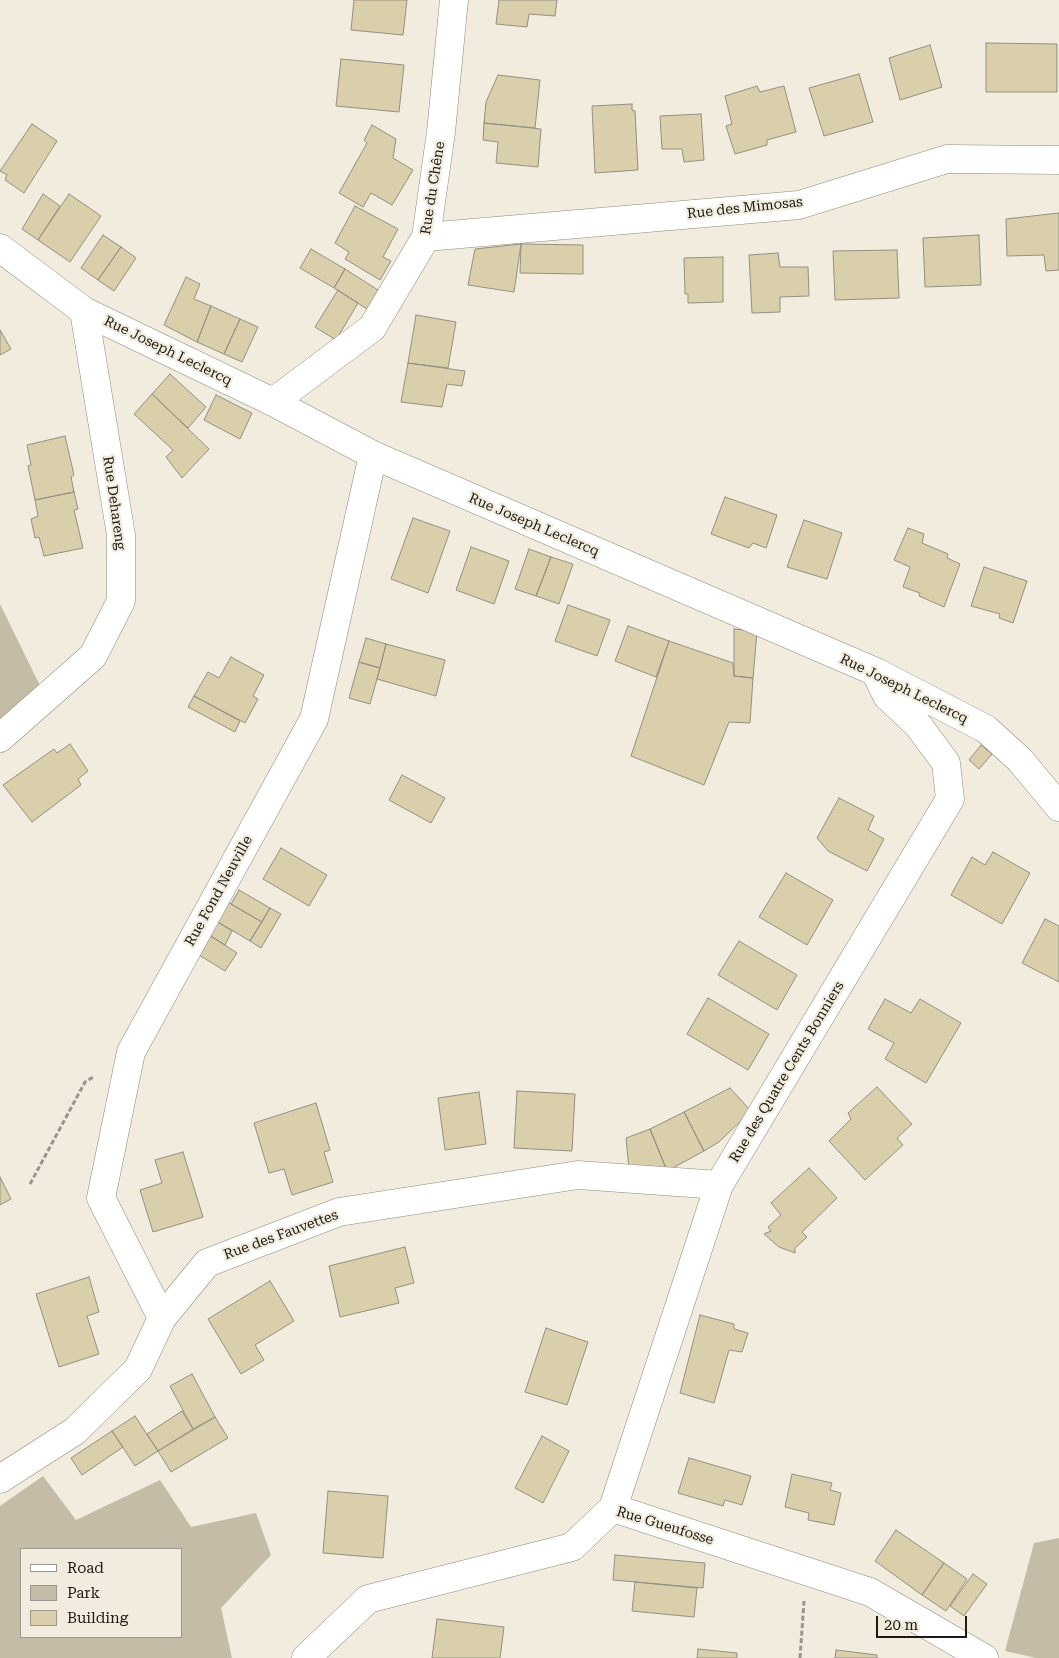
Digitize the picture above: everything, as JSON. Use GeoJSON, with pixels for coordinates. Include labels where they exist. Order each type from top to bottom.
{"type":"FeatureCollection","features":[{"type":"Feature","properties":{"kind":"street","name":"Rue du Chêne"},"geometry":{"type":"LineString","coordinates":[[273,402],[372,328],[426,237],[441,132],[454,0]]}},
{"type":"Feature","properties":{"kind":"street","name":"Rue des Mimosas"},"geometry":{"type":"LineString","coordinates":[[426,237],[799,205],[947,159],[1059,160]]}},
{"type":"Feature","properties":{"kind":"street","name":"Rue Joseph Leclercq"},"geometry":{"type":"LineString","coordinates":[[0,248],[84,311],[273,402],[373,455],[876,672],[986,729],[1020,760],[1059,807]]}},
{"type":"Feature","properties":{"kind":"street","name":"Rue Dehareng"},"geometry":{"type":"LineString","coordinates":[[0,738],[93,656],[121,601],[121,535],[84,311]]}},
{"type":"Feature","properties":{"kind":"street","name":"Rue Fond Neuville"},"geometry":{"type":"LineString","coordinates":[[162,1318],[101,1198],[131,1052],[314,719],[373,455]]}},
{"type":"Feature","properties":{"kind":"street","name":"Rue des Quatre Cents Bonniers"},"geometry":{"type":"LineString","coordinates":[[613,1508],[718,1185],[936,827],[950,799],[946,763],[918,725],[887,696],[876,672]]}},
{"type":"Feature","properties":{"kind":"street","name":"Rue des Fauvettes"},"geometry":{"type":"LineString","coordinates":[[0,1479],[75,1431],[138,1369],[162,1318],[207,1263],[339,1212],[578,1176],[718,1185]]}},
{"type":"Feature","properties":{"kind":"street","name":"Rue Gueufosse"},"geometry":{"type":"LineString","coordinates":[[306,1658],[368,1599],[572,1547],[613,1508],[870,1592],[984,1658]]}},
{"type":"Feature","properties":{"kind":"path"},"geometry":{"type":"LineString","coordinates":[[30,1184],[85,1082],[131,1052]]}},
{"type":"Feature","properties":{"kind":"path"},"geometry":{"type":"LineString","coordinates":[[800,1658],[807,1571]]}},
{"type":"Feature","properties":{"kind":"green space"},"geometry":{"type":"Polygon","coordinates":[[[0,604],[45,696],[0,724],[0,604]]]}},
{"type":"Feature","properties":{"kind":"green space"},"geometry":{"type":"Polygon","coordinates":[[[43,1476],[76,1520],[160,1480],[191,1527],[256,1513],[271,1555],[221,1608],[232,1658],[0,1658],[0,1506],[43,1476]]]}},
{"type":"Feature","properties":{"kind":"green space"},"geometry":{"type":"Polygon","coordinates":[[[1059,1538],[1059,1658],[1036,1658],[1005,1651],[1034,1543],[1059,1538]]]}},
{"type":"Feature","properties":{"kind":"building"},"geometry":{"type":"Polygon","coordinates":[[[354,0],[407,0],[403,35],[351,30],[354,0]]]}},
{"type":"Feature","properties":{"kind":"building"},"geometry":{"type":"Polygon","coordinates":[[[499,0],[557,0],[555,16],[529,14],[527,27],[496,24],[499,0]]]}},
{"type":"Feature","properties":{"kind":"building"},"geometry":{"type":"Polygon","coordinates":[[[986,43],[1057,44],[1057,92],[986,92],[986,43]]]}},
{"type":"Feature","properties":{"kind":"building"},"geometry":{"type":"Polygon","coordinates":[[[930,45],[942,87],[900,100],[889,58],[930,45]]]}},
{"type":"Feature","properties":{"kind":"building"},"geometry":{"type":"Polygon","coordinates":[[[341,59],[404,65],[399,112],[336,106],[341,59]]]}},
{"type":"Feature","properties":{"kind":"building"},"geometry":{"type":"Polygon","coordinates":[[[859,74],[873,122],[824,136],[809,88],[859,74]]]}},
{"type":"Feature","properties":{"kind":"building"},"geometry":{"type":"Polygon","coordinates":[[[498,75],[540,80],[535,128],[484,123],[486,102],[498,75]]]}},
{"type":"Feature","properties":{"kind":"building"},"geometry":{"type":"Polygon","coordinates":[[[757,86],[760,92],[784,86],[796,132],[767,140],[767,145],[735,154],[726,126],[732,124],[725,96],[757,86]]]}},
{"type":"Feature","properties":{"kind":"building"},"geometry":{"type":"Polygon","coordinates":[[[632,104],[632,110],[635,111],[638,170],[595,173],[592,106],[632,104]]]}},
{"type":"Feature","properties":{"kind":"building"},"geometry":{"type":"Polygon","coordinates":[[[701,114],[704,160],[684,162],[682,149],[662,149],[660,116],[701,114]]]}},
{"type":"Feature","properties":{"kind":"building"},"geometry":{"type":"Polygon","coordinates":[[[484,123],[541,129],[538,167],[496,163],[498,142],[483,140],[484,123]]]}},
{"type":"Feature","properties":{"kind":"building"},"geometry":{"type":"Polygon","coordinates":[[[32,124],[57,141],[24,193],[5,180],[7,175],[0,171],[32,124]]]}},
{"type":"Feature","properties":{"kind":"building"},"geometry":{"type":"Polygon","coordinates":[[[372,125],[396,139],[393,158],[413,170],[392,205],[371,193],[363,207],[339,193],[367,143],[364,140],[372,125]]]}},
{"type":"Feature","properties":{"kind":"building"},"geometry":{"type":"Polygon","coordinates":[[[43,194],[60,206],[38,240],[22,229],[43,194]]]}},
{"type":"Feature","properties":{"kind":"building"},"geometry":{"type":"Polygon","coordinates":[[[69,194],[101,216],[70,262],[38,240],[69,194]]]}},
{"type":"Feature","properties":{"kind":"building"},"geometry":{"type":"Polygon","coordinates":[[[355,206],[398,229],[383,257],[391,261],[380,280],[345,259],[349,252],[335,243],[355,206]]]}},
{"type":"Feature","properties":{"kind":"building"},"geometry":{"type":"Polygon","coordinates":[[[1059,213],[1059,270],[1046,271],[1044,255],[1007,256],[1006,219],[1059,213]]]}},
{"type":"Feature","properties":{"kind":"building"},"geometry":{"type":"Polygon","coordinates":[[[103,235],[121,247],[98,280],[81,268],[103,235]]]}},
{"type":"Feature","properties":{"kind":"building"},"geometry":{"type":"Polygon","coordinates":[[[979,235],[981,285],[925,287],[923,238],[979,235]]]}},
{"type":"Feature","properties":{"kind":"building"},"geometry":{"type":"Polygon","coordinates":[[[521,244],[514,292],[468,285],[475,249],[521,244]]]}},
{"type":"Feature","properties":{"kind":"building"},"geometry":{"type":"Polygon","coordinates":[[[521,244],[583,245],[583,274],[520,273],[521,244]]]}},
{"type":"Feature","properties":{"kind":"building"},"geometry":{"type":"Polygon","coordinates":[[[121,247],[136,258],[114,291],[98,280],[121,247]]]}},
{"type":"Feature","properties":{"kind":"building"},"geometry":{"type":"Polygon","coordinates":[[[311,249],[345,269],[334,288],[300,268],[311,249]]]}},
{"type":"Feature","properties":{"kind":"building"},"geometry":{"type":"Polygon","coordinates":[[[897,250],[899,298],[835,300],[833,251],[897,250]]]}},
{"type":"Feature","properties":{"kind":"building"},"geometry":{"type":"Polygon","coordinates":[[[778,253],[780,267],[808,267],[809,296],[780,297],[780,312],[752,313],[749,255],[778,253]]]}},
{"type":"Feature","properties":{"kind":"building"},"geometry":{"type":"Polygon","coordinates":[[[723,257],[723,302],[688,303],[688,294],[685,294],[684,258],[723,257]]]}},
{"type":"Feature","properties":{"kind":"building"},"geometry":{"type":"Polygon","coordinates":[[[345,269],[378,290],[367,309],[334,288],[345,269]]]}},
{"type":"Feature","properties":{"kind":"building"},"geometry":{"type":"Polygon","coordinates":[[[186,277],[200,284],[194,299],[211,306],[197,342],[164,325],[186,277]]]}},
{"type":"Feature","properties":{"kind":"building"},"geometry":{"type":"Polygon","coordinates":[[[338,290],[358,303],[336,340],[315,327],[338,290]]]}},
{"type":"Feature","properties":{"kind":"building"},"geometry":{"type":"Polygon","coordinates":[[[211,306],[240,319],[224,354],[197,342],[211,306]]]}},
{"type":"Feature","properties":{"kind":"building"},"geometry":{"type":"Polygon","coordinates":[[[416,315],[456,322],[448,368],[408,363],[416,315]]]}},
{"type":"Feature","properties":{"kind":"building"},"geometry":{"type":"Polygon","coordinates":[[[240,319],[258,327],[242,362],[224,354],[240,319]]]}},
{"type":"Feature","properties":{"kind":"building"},"geometry":{"type":"Polygon","coordinates":[[[0,330],[11,349],[0,355],[0,330]]]}},
{"type":"Feature","properties":{"kind":"building"},"geometry":{"type":"Polygon","coordinates":[[[408,363],[465,371],[462,386],[447,384],[442,407],[401,402],[408,363]]]}},
{"type":"Feature","properties":{"kind":"building"},"geometry":{"type":"Polygon","coordinates":[[[170,374],[206,407],[188,428],[152,394],[170,374]]]}},
{"type":"Feature","properties":{"kind":"building"},"geometry":{"type":"Polygon","coordinates":[[[152,394],[209,449],[182,478],[166,457],[173,450],[134,414],[152,394]]]}},
{"type":"Feature","properties":{"kind":"building"},"geometry":{"type":"Polygon","coordinates":[[[216,395],[252,413],[240,439],[204,420],[216,395]]]}},
{"type":"Feature","properties":{"kind":"building"},"geometry":{"type":"Polygon","coordinates":[[[65,436],[74,475],[71,477],[74,492],[35,500],[28,466],[31,465],[27,445],[65,436]]]}},
{"type":"Feature","properties":{"kind":"building"},"geometry":{"type":"Polygon","coordinates":[[[74,492],[78,509],[74,510],[83,548],[44,556],[39,537],[35,538],[31,519],[38,516],[35,500],[74,492]]]}},
{"type":"Feature","properties":{"kind":"building"},"geometry":{"type":"Polygon","coordinates":[[[725,497],[777,515],[766,548],[753,543],[749,548],[711,534],[725,497]]]}},
{"type":"Feature","properties":{"kind":"building"},"geometry":{"type":"Polygon","coordinates":[[[413,518],[450,531],[428,593],[391,579],[413,518]]]}},
{"type":"Feature","properties":{"kind":"building"},"geometry":{"type":"Polygon","coordinates":[[[804,520],[842,533],[827,579],[787,567],[804,520]]]}},
{"type":"Feature","properties":{"kind":"building"},"geometry":{"type":"Polygon","coordinates":[[[908,528],[924,534],[922,543],[948,554],[947,558],[960,564],[944,607],[919,596],[920,593],[903,587],[910,567],[894,560],[908,528]]]}},
{"type":"Feature","properties":{"kind":"building"},"geometry":{"type":"Polygon","coordinates":[[[471,547],[509,561],[494,604],[456,590],[471,547]]]}},
{"type":"Feature","properties":{"kind":"building"},"geometry":{"type":"Polygon","coordinates":[[[529,549],[551,557],[536,596],[515,589],[529,549]]]}},
{"type":"Feature","properties":{"kind":"building"},"geometry":{"type":"Polygon","coordinates":[[[551,557],[573,564],[559,604],[536,596],[551,557]]]}},
{"type":"Feature","properties":{"kind":"building"},"geometry":{"type":"Polygon","coordinates":[[[984,567],[1027,581],[1013,623],[999,618],[1000,614],[971,606],[984,567]]]}},
{"type":"Feature","properties":{"kind":"building"},"geometry":{"type":"Polygon","coordinates":[[[568,605],[610,620],[597,656],[555,641],[568,605]]]}},
{"type":"Feature","properties":{"kind":"building"},"geometry":{"type":"Polygon","coordinates":[[[628,626],[669,641],[656,677],[615,661],[628,626]]]}},
{"type":"Feature","properties":{"kind":"building"},"geometry":{"type":"Polygon","coordinates":[[[734,629],[757,631],[753,678],[734,676],[734,629]]]}},
{"type":"Feature","properties":{"kind":"building"},"geometry":{"type":"Polygon","coordinates":[[[366,638],[386,644],[380,668],[359,662],[366,638]]]}},
{"type":"Feature","properties":{"kind":"building"},"geometry":{"type":"Polygon","coordinates":[[[669,641],[733,663],[734,676],[753,678],[750,723],[729,722],[704,785],[631,756],[669,641]]]}},
{"type":"Feature","properties":{"kind":"building"},"geometry":{"type":"Polygon","coordinates":[[[386,644],[445,660],[436,696],[377,679],[386,644]]]}},
{"type":"Feature","properties":{"kind":"building"},"geometry":{"type":"Polygon","coordinates":[[[231,657],[264,675],[253,696],[258,699],[245,723],[194,696],[208,672],[219,678],[231,657]]]}},
{"type":"Feature","properties":{"kind":"building"},"geometry":{"type":"Polygon","coordinates":[[[359,662],[380,668],[370,704],[349,698],[359,662]]]}},
{"type":"Feature","properties":{"kind":"building"},"geometry":{"type":"Polygon","coordinates":[[[194,696],[240,721],[235,732],[188,707],[194,696]]]}},
{"type":"Feature","properties":{"kind":"building"},"geometry":{"type":"Polygon","coordinates":[[[70,744],[88,771],[78,779],[81,785],[32,822],[3,785],[54,749],[57,753],[70,744]]]}},
{"type":"Feature","properties":{"kind":"building"},"geometry":{"type":"Polygon","coordinates":[[[981,745],[992,754],[979,769],[969,760],[981,745]]]}},
{"type":"Feature","properties":{"kind":"building"},"geometry":{"type":"Polygon","coordinates":[[[402,775],[445,798],[431,823],[389,800],[402,775]]]}},
{"type":"Feature","properties":{"kind":"building"},"geometry":{"type":"Polygon","coordinates":[[[839,798],[874,816],[868,830],[884,839],[867,871],[828,851],[817,838],[839,798]]]}},
{"type":"Feature","properties":{"kind":"building"},"geometry":{"type":"Polygon","coordinates":[[[281,848],[327,875],[309,906],[263,879],[281,848]]]}},
{"type":"Feature","properties":{"kind":"building"},"geometry":{"type":"Polygon","coordinates":[[[993,852],[1030,873],[1002,924],[951,895],[972,857],[985,865],[993,852]]]}},
{"type":"Feature","properties":{"kind":"building"},"geometry":{"type":"Polygon","coordinates":[[[786,873],[833,900],[807,945],[759,917],[786,873]]]}},
{"type":"Feature","properties":{"kind":"building"},"geometry":{"type":"Polygon","coordinates":[[[239,890],[270,908],[262,922],[231,904],[239,890]]]}},
{"type":"Feature","properties":{"kind":"building"},"geometry":{"type":"Polygon","coordinates":[[[224,900],[262,922],[250,941],[213,919],[224,900]]]}},
{"type":"Feature","properties":{"kind":"building"},"geometry":{"type":"Polygon","coordinates":[[[270,908],[281,914],[261,948],[250,941],[270,908]]]}},
{"type":"Feature","properties":{"kind":"building"},"geometry":{"type":"Polygon","coordinates":[[[213,919],[232,931],[225,945],[205,933],[213,919]]]}},
{"type":"Feature","properties":{"kind":"building"},"geometry":{"type":"Polygon","coordinates":[[[1045,919],[1059,926],[1059,982],[1022,963],[1045,919]]]}},
{"type":"Feature","properties":{"kind":"building"},"geometry":{"type":"Polygon","coordinates":[[[211,936],[237,953],[225,971],[199,955],[211,936]]]}},
{"type":"Feature","properties":{"kind":"building"},"geometry":{"type":"Polygon","coordinates":[[[739,941],[797,975],[777,1010],[718,975],[739,941]]]}},
{"type":"Feature","properties":{"kind":"building"},"geometry":{"type":"Polygon","coordinates":[[[708,998],[769,1034],[748,1070],[687,1034],[708,998]]]}},
{"type":"Feature","properties":{"kind":"building"},"geometry":{"type":"Polygon","coordinates":[[[885,999],[911,1013],[920,999],[961,1023],[926,1083],[885,1059],[894,1043],[868,1029],[885,999]]]}},
{"type":"Feature","properties":{"kind":"building"},"geometry":{"type":"Polygon","coordinates":[[[877,1087],[912,1124],[897,1138],[903,1145],[865,1180],[829,1141],[851,1119],[848,1113],[877,1087]]]}},
{"type":"Feature","properties":{"kind":"building"},"geometry":{"type":"Polygon","coordinates":[[[730,1088],[751,1111],[719,1142],[704,1151],[684,1112],[730,1088]]]}},
{"type":"Feature","properties":{"kind":"building"},"geometry":{"type":"Polygon","coordinates":[[[517,1091],[575,1094],[572,1151],[514,1148],[517,1091]]]}},
{"type":"Feature","properties":{"kind":"building"},"geometry":{"type":"Polygon","coordinates":[[[479,1092],[486,1144],[445,1150],[438,1098],[479,1092]]]}},
{"type":"Feature","properties":{"kind":"building"},"geometry":{"type":"Polygon","coordinates":[[[316,1103],[330,1150],[324,1152],[333,1182],[292,1195],[284,1169],[269,1173],[254,1123],[316,1103]]]}},
{"type":"Feature","properties":{"kind":"building"},"geometry":{"type":"Polygon","coordinates":[[[684,1112],[704,1151],[667,1171],[650,1129],[684,1112]]]}},
{"type":"Feature","properties":{"kind":"building"},"geometry":{"type":"Polygon","coordinates":[[[650,1129],[667,1171],[629,1169],[626,1138],[650,1129]]]}},
{"type":"Feature","properties":{"kind":"building"},"geometry":{"type":"Polygon","coordinates":[[[183,1152],[203,1217],[153,1232],[140,1190],[162,1183],[155,1160],[183,1152]]]}},
{"type":"Feature","properties":{"kind":"building"},"geometry":{"type":"Polygon","coordinates":[[[809,1168],[837,1198],[802,1232],[807,1237],[795,1248],[795,1253],[779,1247],[764,1234],[771,1231],[768,1227],[781,1215],[771,1203],[809,1168]]]}},
{"type":"Feature","properties":{"kind":"building"},"geometry":{"type":"Polygon","coordinates":[[[0,1177],[11,1199],[0,1205],[0,1177]]]}},
{"type":"Feature","properties":{"kind":"building"},"geometry":{"type":"Polygon","coordinates":[[[405,1247],[414,1283],[395,1288],[399,1303],[340,1317],[329,1266],[405,1247]]]}},
{"type":"Feature","properties":{"kind":"building"},"geometry":{"type":"Polygon","coordinates":[[[89,1277],[99,1312],[87,1316],[99,1354],[59,1367],[36,1294],[89,1277]]]}},
{"type":"Feature","properties":{"kind":"building"},"geometry":{"type":"Polygon","coordinates":[[[270,1281],[294,1321],[255,1345],[264,1360],[241,1374],[208,1319],[270,1281]]]}},
{"type":"Feature","properties":{"kind":"building"},"geometry":{"type":"Polygon","coordinates":[[[700,1315],[734,1324],[734,1329],[748,1333],[742,1352],[729,1350],[714,1403],[680,1393],[700,1315]]]}},
{"type":"Feature","properties":{"kind":"building"},"geometry":{"type":"Polygon","coordinates":[[[546,1328],[588,1342],[567,1405],[525,1392],[546,1328]]]}},
{"type":"Feature","properties":{"kind":"building"},"geometry":{"type":"Polygon","coordinates":[[[192,1374],[215,1417],[193,1429],[170,1386],[192,1374]]]}},
{"type":"Feature","properties":{"kind":"building"},"geometry":{"type":"Polygon","coordinates":[[[182,1411],[193,1429],[158,1451],[147,1434],[182,1411]]]}},
{"type":"Feature","properties":{"kind":"building"},"geometry":{"type":"Polygon","coordinates":[[[135,1416],[158,1451],[135,1466],[112,1431],[135,1416]]]}},
{"type":"Feature","properties":{"kind":"building"},"geometry":{"type":"Polygon","coordinates":[[[215,1417],[228,1438],[171,1472],[158,1451],[215,1417]]]}},
{"type":"Feature","properties":{"kind":"building"},"geometry":{"type":"Polygon","coordinates":[[[112,1431],[123,1447],[82,1475],[71,1458],[112,1431]]]}},
{"type":"Feature","properties":{"kind":"building"},"geometry":{"type":"Polygon","coordinates":[[[542,1436],[569,1451],[543,1503],[515,1488],[542,1436]]]}},
{"type":"Feature","properties":{"kind":"building"},"geometry":{"type":"Polygon","coordinates":[[[689,1458],[751,1476],[742,1505],[725,1500],[723,1506],[678,1493],[689,1458]]]}},
{"type":"Feature","properties":{"kind":"building"},"geometry":{"type":"Polygon","coordinates":[[[792,1474],[832,1483],[830,1490],[841,1493],[834,1525],[808,1520],[809,1513],[785,1507],[792,1474]]]}},
{"type":"Feature","properties":{"kind":"building"},"geometry":{"type":"Polygon","coordinates":[[[328,1491],[388,1496],[383,1558],[323,1553],[328,1491]]]}},
{"type":"Feature","properties":{"kind":"building"},"geometry":{"type":"Polygon","coordinates":[[[896,1530],[944,1563],[922,1595],[875,1561],[896,1530]]]}},
{"type":"Feature","properties":{"kind":"building"},"geometry":{"type":"Polygon","coordinates":[[[615,1555],[705,1563],[703,1588],[613,1580],[615,1555]]]}},
{"type":"Feature","properties":{"kind":"building"},"geometry":{"type":"Polygon","coordinates":[[[944,1563],[967,1579],[946,1611],[922,1595],[944,1563]]]}},
{"type":"Feature","properties":{"kind":"building"},"geometry":{"type":"Polygon","coordinates":[[[973,1574],[987,1584],[964,1616],[950,1606],[973,1574]]]}},
{"type":"Feature","properties":{"kind":"building"},"geometry":{"type":"Polygon","coordinates":[[[635,1582],[697,1588],[694,1617],[632,1611],[635,1582]]]}},
{"type":"Feature","properties":{"kind":"building"},"geometry":{"type":"Polygon","coordinates":[[[437,1619],[504,1627],[500,1658],[432,1658],[437,1619]]]}},
{"type":"Feature","properties":{"kind":"building"},"geometry":{"type":"Polygon","coordinates":[[[698,1649],[737,1653],[737,1658],[697,1658],[698,1649]]]}},
{"type":"Feature","properties":{"kind":"building"},"geometry":{"type":"Polygon","coordinates":[[[836,1650],[877,1655],[877,1658],[835,1658],[836,1650]]]}}]}
